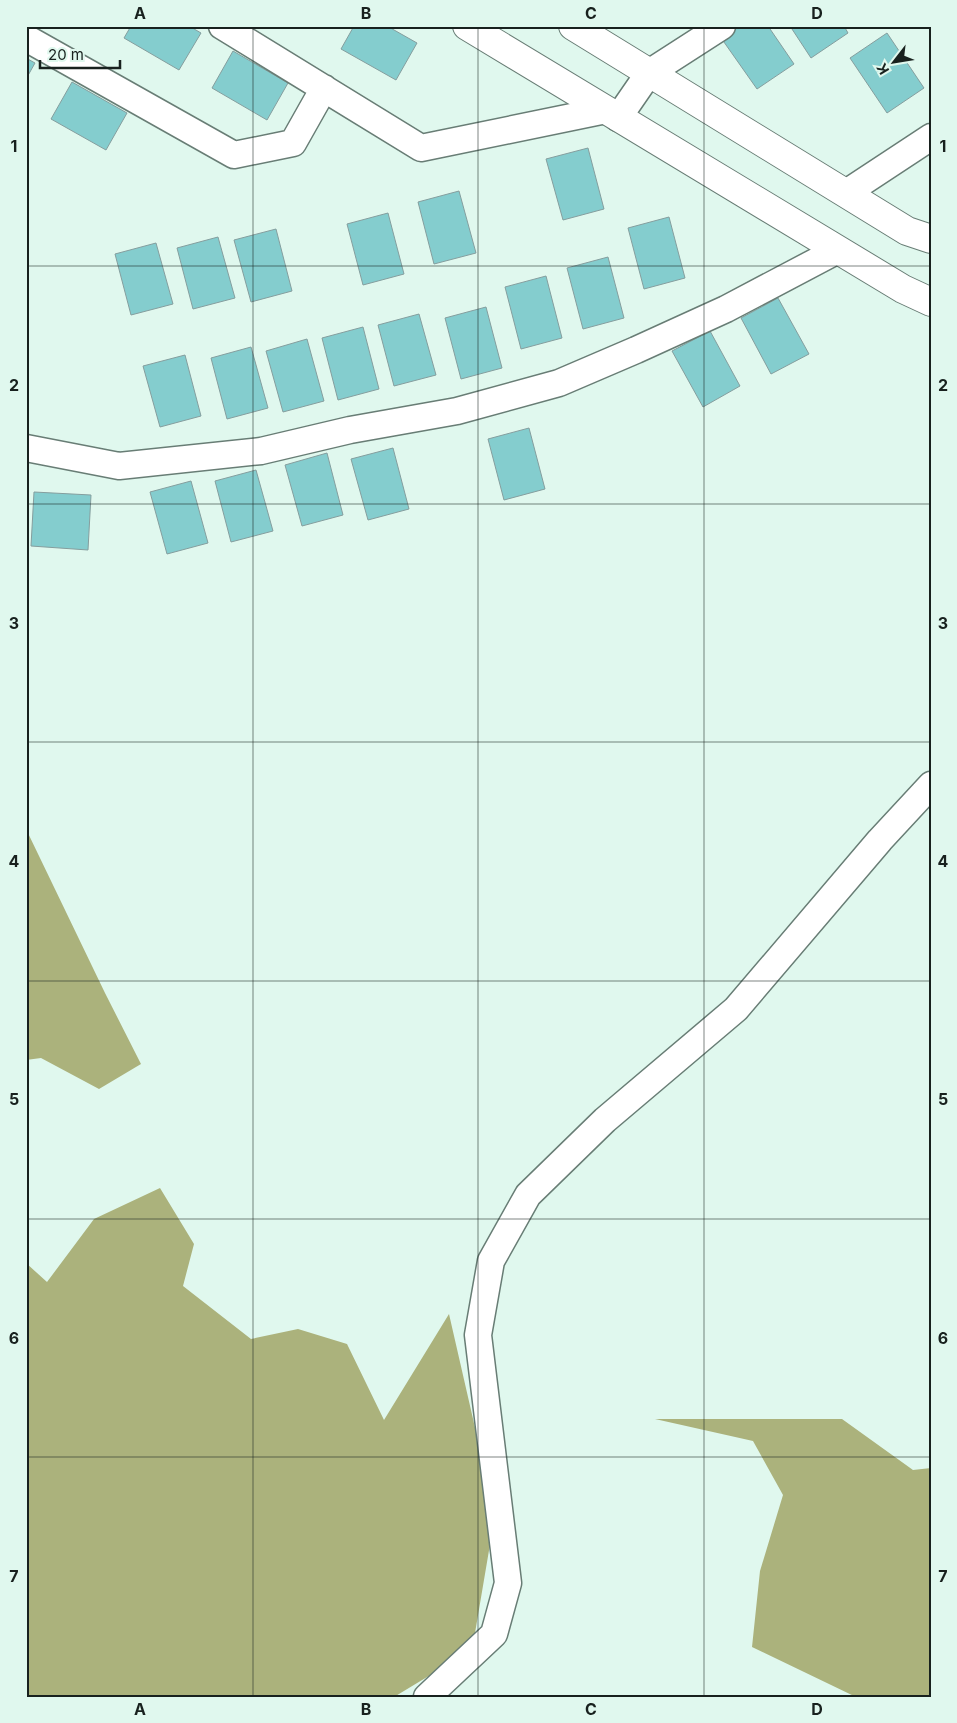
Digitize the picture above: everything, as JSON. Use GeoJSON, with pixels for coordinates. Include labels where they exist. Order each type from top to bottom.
{"type":"FeatureCollection","features":[{"type":"Feature","properties":{"kind":"main road"},"geometry":{"type":"LineString","coordinates":[[467,26],[903,289],[931,302]]}},
{"type":"Feature","properties":{"kind":"main road"},"geometry":{"type":"LineString","coordinates":[[573,26],[907,231],[931,240]]}},
{"type":"Feature","properties":{"kind":"street"},"geometry":{"type":"LineString","coordinates":[[222,26],[421,148],[612,114],[649,74],[722,26]]}},
{"type":"Feature","properties":{"kind":"street"},"geometry":{"type":"LineString","coordinates":[[26,38],[234,155],[293,143],[324,88]]}},
{"type":"Feature","properties":{"kind":"street"},"geometry":{"type":"LineString","coordinates":[[846,193],[931,137]]}},
{"type":"Feature","properties":{"kind":"street"},"geometry":{"type":"LineString","coordinates":[[26,448],[119,466],[261,451],[350,430],[457,411],[559,383],[628,354],[726,309],[838,250]]}},
{"type":"Feature","properties":{"kind":"street"},"geometry":{"type":"LineString","coordinates":[[426,1697],[494,1634],[508,1583],[478,1335],[491,1261],[528,1195],[606,1120],[736,1009],[880,840],[931,786]]}},
{"type":"Feature","properties":{"kind":"green space"},"geometry":{"type":"Polygon","coordinates":[[[26,829],[141,1064],[99,1089],[41,1058],[26,1060],[26,829]]]}},
{"type":"Feature","properties":{"kind":"green space"},"geometry":{"type":"Polygon","coordinates":[[[160,1188],[194,1244],[183,1286],[251,1339],[298,1329],[347,1344],[384,1420],[449,1314],[495,1515],[475,1633],[437,1671],[394,1697],[26,1697],[26,1263],[47,1282],[94,1219],[160,1188]]]}},
{"type":"Feature","properties":{"kind":"green space"},"geometry":{"type":"Polygon","coordinates":[[[655,1419],[842,1419],[913,1470],[931,1468],[931,1697],[856,1697],[752,1647],[760,1571],[783,1495],[753,1441],[655,1419]]]}},
{"type":"Feature","properties":{"kind":"building"},"geometry":{"type":"Polygon","coordinates":[[[131,26],[189,26],[201,33],[179,70],[124,38],[131,26]]]}},
{"type":"Feature","properties":{"kind":"building"},"geometry":{"type":"Polygon","coordinates":[[[354,26],[387,26],[417,43],[396,80],[341,49],[354,26]]]}},
{"type":"Feature","properties":{"kind":"building"},"geometry":{"type":"Polygon","coordinates":[[[732,26],[768,26],[794,64],[757,89],[719,35],[732,26]]]}},
{"type":"Feature","properties":{"kind":"building"},"geometry":{"type":"Polygon","coordinates":[[[790,26],[844,26],[848,33],[811,58],[790,26]]]}},
{"type":"Feature","properties":{"kind":"building"},"geometry":{"type":"Polygon","coordinates":[[[887,33],[924,88],[887,113],[850,58],[887,33]]]}},
{"type":"Feature","properties":{"kind":"building"},"geometry":{"type":"Polygon","coordinates":[[[233,51],[288,83],[267,120],[212,88],[233,51]]]}},
{"type":"Feature","properties":{"kind":"building"},"geometry":{"type":"Polygon","coordinates":[[[26,58],[35,63],[26,79],[26,58]]]}},
{"type":"Feature","properties":{"kind":"building"},"geometry":{"type":"Polygon","coordinates":[[[72,82],[127,113],[106,150],[51,119],[72,82]]]}},
{"type":"Feature","properties":{"kind":"building"},"geometry":{"type":"Polygon","coordinates":[[[588,148],[604,209],[563,220],[546,159],[588,148]]]}},
{"type":"Feature","properties":{"kind":"building"},"geometry":{"type":"Polygon","coordinates":[[[459,191],[476,253],[434,264],[418,202],[459,191]]]}},
{"type":"Feature","properties":{"kind":"building"},"geometry":{"type":"Polygon","coordinates":[[[388,213],[404,274],[363,285],[347,224],[388,213]]]}},
{"type":"Feature","properties":{"kind":"building"},"geometry":{"type":"Polygon","coordinates":[[[669,217],[685,278],[644,289],[628,228],[669,217]]]}},
{"type":"Feature","properties":{"kind":"building"},"geometry":{"type":"Polygon","coordinates":[[[276,229],[292,291],[251,302],[234,240],[276,229]]]}},
{"type":"Feature","properties":{"kind":"building"},"geometry":{"type":"Polygon","coordinates":[[[218,237],[235,298],[193,309],[177,248],[218,237]]]}},
{"type":"Feature","properties":{"kind":"building"},"geometry":{"type":"Polygon","coordinates":[[[156,243],[173,304],[131,315],[115,254],[156,243]]]}},
{"type":"Feature","properties":{"kind":"building"},"geometry":{"type":"Polygon","coordinates":[[[608,257],[624,318],[583,329],[567,268],[608,257]]]}},
{"type":"Feature","properties":{"kind":"building"},"geometry":{"type":"Polygon","coordinates":[[[546,276],[562,338],[521,349],[505,287],[546,276]]]}},
{"type":"Feature","properties":{"kind":"building"},"geometry":{"type":"Polygon","coordinates":[[[778,298],[809,354],[771,374],[741,318],[778,298]]]}},
{"type":"Feature","properties":{"kind":"building"},"geometry":{"type":"Polygon","coordinates":[[[486,307],[502,368],[461,379],[445,318],[486,307]]]}},
{"type":"Feature","properties":{"kind":"building"},"geometry":{"type":"Polygon","coordinates":[[[419,314],[436,375],[394,386],[378,325],[419,314]]]}},
{"type":"Feature","properties":{"kind":"building"},"geometry":{"type":"Polygon","coordinates":[[[363,327],[379,389],[338,400],[322,338],[363,327]]]}},
{"type":"Feature","properties":{"kind":"building"},"geometry":{"type":"Polygon","coordinates":[[[710,331],[740,386],[703,407],[672,351],[710,331]]]}},
{"type":"Feature","properties":{"kind":"building"},"geometry":{"type":"Polygon","coordinates":[[[307,339],[324,401],[283,412],[266,351],[307,339]]]}},
{"type":"Feature","properties":{"kind":"building"},"geometry":{"type":"Polygon","coordinates":[[[251,347],[268,408],[227,419],[211,358],[251,347]]]}},
{"type":"Feature","properties":{"kind":"building"},"geometry":{"type":"Polygon","coordinates":[[[185,355],[201,416],[160,427],[143,366],[185,355]]]}},
{"type":"Feature","properties":{"kind":"building"},"geometry":{"type":"Polygon","coordinates":[[[529,428],[545,489],[504,500],[488,439],[529,428]]]}},
{"type":"Feature","properties":{"kind":"building"},"geometry":{"type":"Polygon","coordinates":[[[393,448],[409,509],[368,520],[351,459],[393,448]]]}},
{"type":"Feature","properties":{"kind":"building"},"geometry":{"type":"Polygon","coordinates":[[[327,453],[343,515],[302,526],[285,465],[327,453]]]}},
{"type":"Feature","properties":{"kind":"building"},"geometry":{"type":"Polygon","coordinates":[[[256,470],[273,531],[231,542],[215,481],[256,470]]]}},
{"type":"Feature","properties":{"kind":"building"},"geometry":{"type":"Polygon","coordinates":[[[191,481],[208,543],[167,554],[150,492],[191,481]]]}},
{"type":"Feature","properties":{"kind":"building"},"geometry":{"type":"Polygon","coordinates":[[[34,492],[91,495],[88,550],[31,546],[34,492]]]}}]}
